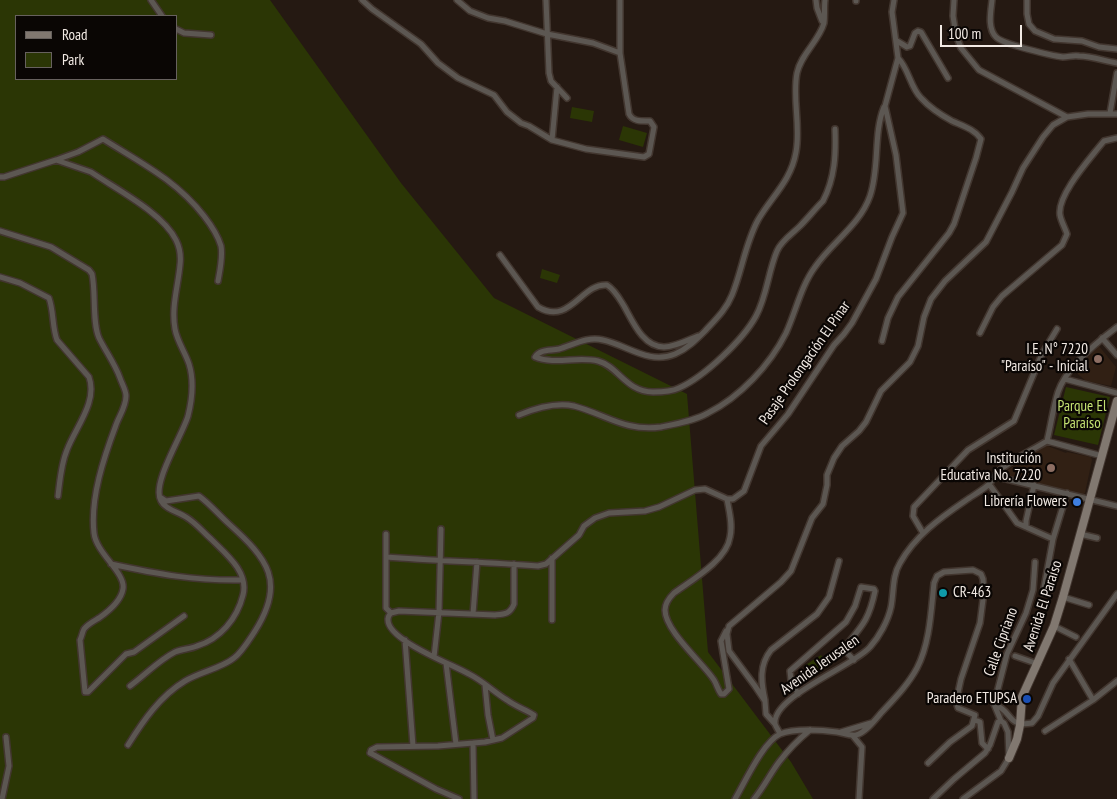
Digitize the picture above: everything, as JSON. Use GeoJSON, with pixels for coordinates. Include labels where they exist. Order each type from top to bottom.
{"type":"FeatureCollection","features":[{"type":"Feature","properties":{"kind":"street"},"geometry":{"type":"LineString","coordinates":[[151,0],[161,15]]}},
{"type":"Feature","properties":{"kind":"street"},"geometry":{"type":"LineString","coordinates":[[362,0],[421,44],[438,63],[458,78],[497,98],[507,112],[520,123],[530,126],[552,140],[586,149],[646,157],[649,154],[654,127],[650,121],[632,118],[626,102],[620,53],[620,0]]}},
{"type":"Feature","properties":{"kind":"street"},"geometry":{"type":"LineString","coordinates":[[457,0],[470,11],[488,18],[548,34],[593,43],[620,53]]}},
{"type":"Feature","properties":{"kind":"street"},"geometry":{"type":"LineString","coordinates":[[546,0],[549,73],[551,80],[567,98]]}},
{"type":"Feature","properties":{"kind":"street"},"geometry":{"type":"LineString","coordinates":[[816,0],[817,8],[824,24]]}},
{"type":"Feature","properties":{"kind":"street"},"geometry":{"type":"LineString","coordinates":[[824,0],[824,24],[800,64],[795,84],[798,123],[797,151],[791,171],[780,190],[768,203],[755,226],[749,239],[731,297],[720,315],[691,345],[674,355],[646,357],[601,339],[581,340],[559,349],[547,350],[536,354],[535,357],[560,362],[596,361],[609,367],[635,388],[643,391],[654,392],[677,389],[690,383],[742,338],[756,316],[769,281],[777,250],[823,201],[828,192],[836,159],[835,129]]}},
{"type":"Feature","properties":{"kind":"street"},"geometry":{"type":"LineString","coordinates":[[519,415],[537,408],[554,405],[572,406],[617,423],[640,428],[659,427],[684,422],[706,414],[726,403],[750,381],[770,358],[785,334],[814,268],[858,218],[870,196],[876,170],[881,116],[898,58],[892,12],[894,0]]}},
{"type":"Feature","properties":{"kind":"street"},"geometry":{"type":"LineString","coordinates":[[954,0],[953,16],[956,35],[961,48],[979,70],[1067,117]]}},
{"type":"Feature","properties":{"kind":"street"},"geometry":{"type":"LineString","coordinates":[[992,0],[990,26],[996,37],[1005,42],[1048,55],[1067,57],[1078,55],[1117,63]]}},
{"type":"Feature","properties":{"kind":"street"},"geometry":{"type":"LineString","coordinates":[[1027,0],[1026,14],[1029,24],[1035,31],[1054,39],[1082,41],[1099,47],[1117,48]]}},
{"type":"Feature","properties":{"kind":"street"},"geometry":{"type":"LineString","coordinates":[[178,30],[184,33],[211,35]]}},
{"type":"Feature","properties":{"kind":"street"},"geometry":{"type":"LineString","coordinates":[[897,41],[907,47],[910,46],[915,33],[921,32],[948,78]]}},
{"type":"Feature","properties":{"kind":"street"},"geometry":{"type":"LineString","coordinates":[[882,342],[888,318],[898,297],[949,233],[954,224],[981,139],[974,130],[933,110],[914,90],[904,64],[898,58]]}},
{"type":"Feature","properties":{"kind":"street"},"geometry":{"type":"LineString","coordinates":[[1110,113],[1117,73]]}},
{"type":"Feature","properties":{"kind":"street"},"geometry":{"type":"LineString","coordinates":[[552,140],[557,87]]}},
{"type":"Feature","properties":{"kind":"street","name":"Pasaje Prolongación El Pinar"},"geometry":{"type":"LineString","coordinates":[[727,499],[733,499],[744,491],[762,446],[788,414],[830,350],[852,323],[876,279],[892,237],[902,219],[896,155],[885,106]]}},
{"type":"Feature","properties":{"kind":"street"},"geometry":{"type":"LineString","coordinates":[[386,557],[538,566],[546,564],[579,534],[584,526],[595,518],[609,513],[652,509],[695,490],[704,490],[727,499],[731,522],[727,548],[720,557],[674,593],[666,603],[665,610],[681,641],[714,681],[719,692],[724,694],[729,689],[721,641],[729,626],[782,582],[791,571],[812,518],[822,504],[827,485],[827,475],[834,458],[842,446],[866,422],[881,391],[910,362],[918,346],[924,317],[931,299],[945,280],[986,242],[1023,168],[1043,136],[1053,125],[1067,117],[1117,114]]}},
{"type":"Feature","properties":{"kind":"street"},"geometry":{"type":"LineString","coordinates":[[980,333],[993,307],[1002,296],[1062,246],[1067,234],[1060,214],[1060,208],[1066,191],[1099,146],[1104,142],[1117,138]]}},
{"type":"Feature","properties":{"kind":"street"},"geometry":{"type":"LineString","coordinates":[[0,177],[78,152],[103,139],[162,175],[183,192],[198,208],[218,240],[222,255],[218,281]]}},
{"type":"Feature","properties":{"kind":"street"},"geometry":{"type":"LineString","coordinates":[[56,160],[91,172],[145,208],[168,228],[176,239],[180,252],[180,266],[174,306],[174,326],[189,365],[192,386],[191,400],[181,435],[162,474],[159,493],[160,501],[197,525],[226,553],[236,566],[243,580],[243,596],[232,619],[221,633],[200,646],[175,652],[130,686]]}},
{"type":"Feature","properties":{"kind":"street"},"geometry":{"type":"LineString","coordinates":[[0,231],[51,246],[89,270],[92,274],[97,332],[118,370],[126,397],[98,479],[94,501],[94,534],[98,546],[123,580],[123,589],[114,605],[88,625],[82,633],[80,640],[86,692],[126,654],[134,652],[184,616]]}},
{"type":"Feature","properties":{"kind":"street"},"geometry":{"type":"LineString","coordinates":[[500,255],[538,308],[543,310],[552,312],[568,308],[595,287],[607,285],[615,290],[636,328],[646,340],[655,345],[664,347],[701,335]]}},
{"type":"Feature","properties":{"kind":"street"},"geometry":{"type":"LineString","coordinates":[[0,278],[20,283],[49,298],[53,309],[54,333],[57,340],[89,378],[91,383],[90,402],[66,450],[62,464],[58,496]]}},
{"type":"Feature","properties":{"kind":"street"},"geometry":{"type":"LineString","coordinates":[[1102,456],[1047,441],[1058,392],[1069,372],[1102,338],[1117,327]]}},
{"type":"Feature","properties":{"kind":"street"},"geometry":{"type":"LineString","coordinates":[[923,534],[913,516],[914,507],[968,450],[1014,421],[1042,354],[1057,328]]}},
{"type":"Feature","properties":{"kind":"street"},"geometry":{"type":"LineString","coordinates":[[1102,338],[1117,356]]}},
{"type":"Feature","properties":{"kind":"street"},"geometry":{"type":"LineString","coordinates":[[1065,379],[1117,393]]}},
{"type":"Feature","properties":{"kind":"street","name":"Avenida El Paraíso"},"geometry":{"type":"LineString","coordinates":[[963,799],[1001,771],[1017,739],[1022,697],[1054,626],[1117,401]]}},
{"type":"Feature","properties":{"kind":"street"},"geometry":{"type":"LineString","coordinates":[[1112,421],[1117,414]]}},
{"type":"Feature","properties":{"kind":"street","name":"Avenida Jerusalen"},"geometry":{"type":"LineString","coordinates":[[776,724],[777,715],[780,710],[798,694],[813,682],[854,660],[870,648],[882,630],[890,609],[895,575],[899,563],[923,534],[939,518],[989,484],[1001,469],[1047,441]]}},
{"type":"Feature","properties":{"kind":"street"},"geometry":{"type":"LineString","coordinates":[[994,476],[1117,506]]}},
{"type":"Feature","properties":{"kind":"street"},"geometry":{"type":"LineString","coordinates":[[989,484],[1017,523],[1053,538]]}},
{"type":"Feature","properties":{"kind":"street"},"geometry":{"type":"LineString","coordinates":[[1026,527],[1034,485]]}},
{"type":"Feature","properties":{"kind":"street"},"geometry":{"type":"LineString","coordinates":[[1043,593],[1053,538],[1067,493]]}},
{"type":"Feature","properties":{"kind":"street"},"geometry":{"type":"LineString","coordinates":[[128,745],[141,724],[162,698],[185,681],[234,658],[260,623],[270,600],[269,573],[266,565],[252,545],[199,496],[187,496],[166,501],[160,498]]}},
{"type":"Feature","properties":{"kind":"street"},"geometry":{"type":"LineString","coordinates":[[434,657],[439,612],[441,529]]}},
{"type":"Feature","properties":{"kind":"street"},"geometry":{"type":"LineString","coordinates":[[386,534],[386,608],[391,613]]}},
{"type":"Feature","properties":{"kind":"street"},"geometry":{"type":"LineString","coordinates":[[1080,534],[1097,538]]}},
{"type":"Feature","properties":{"kind":"street"},"geometry":{"type":"LineString","coordinates":[[552,558],[552,620]]}},
{"type":"Feature","properties":{"kind":"street"},"geometry":{"type":"LineString","coordinates":[[780,734],[776,724],[766,714],[761,667],[765,657],[771,650],[817,614],[829,597],[839,560]]}},
{"type":"Feature","properties":{"kind":"street"},"geometry":{"type":"LineString","coordinates":[[473,614],[477,562]]}},
{"type":"Feature","properties":{"kind":"street","name":"Calle Cipriano"},"geometry":{"type":"LineString","coordinates":[[994,704],[1007,654],[1026,613],[1033,590],[1035,562]]}},
{"type":"Feature","properties":{"kind":"street"},"geometry":{"type":"LineString","coordinates":[[110,564],[172,576],[212,581],[243,580]]}},
{"type":"Feature","properties":{"kind":"street"},"geometry":{"type":"LineString","coordinates":[[459,799],[436,789],[370,753],[370,750],[377,747],[473,743],[493,740],[502,738],[525,725],[534,715],[516,706],[468,673],[434,657],[405,640],[394,632],[388,618],[391,613],[399,611],[507,614],[512,610],[514,604],[514,564]]}},
{"type":"Feature","properties":{"kind":"street"},"geometry":{"type":"LineString","coordinates":[[853,736],[872,723],[901,692],[917,668],[928,635],[934,583],[937,576],[944,572],[977,572],[984,579],[980,623],[966,661],[956,702],[958,708],[975,716],[974,720],[972,726],[950,742],[928,763]]}},
{"type":"Feature","properties":{"kind":"street"},"geometry":{"type":"LineString","coordinates":[[798,694],[790,671],[846,622],[863,586],[876,591],[866,622],[844,648],[854,660]]}},
{"type":"Feature","properties":{"kind":"street"},"geometry":{"type":"LineString","coordinates":[[994,704],[1020,725],[1032,723],[1036,720],[1053,683],[1117,594]]}},
{"type":"Feature","properties":{"kind":"street"},"geometry":{"type":"LineString","coordinates":[[1063,597],[1089,605]]}},
{"type":"Feature","properties":{"kind":"street"},"geometry":{"type":"LineString","coordinates":[[729,626],[727,634],[729,651],[765,701]]}},
{"type":"Feature","properties":{"kind":"street"},"geometry":{"type":"LineString","coordinates":[[1054,626],[1076,637]]}},
{"type":"Feature","properties":{"kind":"street"},"geometry":{"type":"LineString","coordinates":[[405,640],[413,746]]}},
{"type":"Feature","properties":{"kind":"street"},"geometry":{"type":"LineString","coordinates":[[1015,656],[1038,664]]}},
{"type":"Feature","properties":{"kind":"street"},"geometry":{"type":"LineString","coordinates":[[1069,660],[1093,700]]}},
{"type":"Feature","properties":{"kind":"street"},"geometry":{"type":"LineString","coordinates":[[446,663],[456,744]]}},
{"type":"Feature","properties":{"kind":"street"},"geometry":{"type":"LineString","coordinates":[[1045,731],[1093,700],[1117,681]]}},
{"type":"Feature","properties":{"kind":"street"},"geometry":{"type":"LineString","coordinates":[[485,684],[493,740]]}},
{"type":"Feature","properties":{"kind":"street"},"geometry":{"type":"LineString","coordinates":[[994,704],[1008,732],[1008,758]]}},
{"type":"Feature","properties":{"kind":"street"},"geometry":{"type":"LineString","coordinates":[[974,720],[980,722],[982,743],[988,749]]}},
{"type":"Feature","properties":{"kind":"street"},"geometry":{"type":"LineString","coordinates":[[933,799],[988,749],[998,722],[1001,720]]}},
{"type":"Feature","properties":{"kind":"street"},"geometry":{"type":"LineString","coordinates":[[838,732],[872,723]]}},
{"type":"Feature","properties":{"kind":"street"},"geometry":{"type":"LineString","coordinates":[[754,799],[786,753],[811,730]]}},
{"type":"Feature","properties":{"kind":"street"},"geometry":{"type":"LineString","coordinates":[[743,799],[736,797],[770,743],[780,734],[811,730],[838,732],[853,736],[862,747],[859,799]]}},
{"type":"Feature","properties":{"kind":"street"},"geometry":{"type":"LineString","coordinates":[[2,799],[9,766],[6,737]]}},
{"type":"Feature","properties":{"kind":"street"},"geometry":{"type":"LineString","coordinates":[[473,743],[474,799]]}},
{"type":"Feature","properties":{"kind":"shaded area","name":"I.E. N° 7220 \"Paraíso\" - Inicial"},"geometry":{"type":"Polygon","coordinates":[[[1099,346],[1116,367],[1111,386],[1086,381],[1074,371],[1099,346]]]}},
{"type":"Feature","properties":{"kind":"shaded area","name":"Institución Educativa No. 7220"},"geometry":{"type":"Polygon","coordinates":[[[1045,445],[1066,453],[1091,457],[1085,493],[1082,496],[999,476],[1045,445]]]}},
{"type":"Feature","properties":{"kind":"green space"},"geometry":{"type":"Polygon","coordinates":[[[0,0],[270,0],[401,183],[494,298],[687,394],[708,652],[791,762],[813,799],[0,799],[0,0]]]}},
{"type":"Feature","properties":{"kind":"green space"},"geometry":{"type":"Polygon","coordinates":[[[572,107],[594,111],[592,122],[570,118],[572,107]]]}},
{"type":"Feature","properties":{"kind":"green space"},"geometry":{"type":"Polygon","coordinates":[[[623,126],[647,133],[643,147],[619,140],[623,126]]]}},
{"type":"Feature","properties":{"kind":"green space"},"geometry":{"type":"Polygon","coordinates":[[[542,269],[560,275],[557,283],[540,278],[542,269]]]}},
{"type":"Feature","properties":{"kind":"green space","name":"Parque El Paraíso"},"geometry":{"type":"Polygon","coordinates":[[[1066,387],[1110,397],[1098,445],[1054,435],[1066,387]]]}},
{"type":"Feature","properties":{"kind":"green space"},"geometry":{"type":"Polygon","coordinates":[[[821,655],[828,666],[811,677],[804,666],[821,655]]]}},
{"type":"Feature","properties":{"kind":"place","name":"I.E. N° 7220 \"Paraíso\" - Inicial"},"geometry":{"type":"Point","coordinates":[1098,359]}},
{"type":"Feature","properties":{"kind":"place","name":"Institución Educativa No. 7220"},"geometry":{"type":"Point","coordinates":[1051,468]}},
{"type":"Feature","properties":{"kind":"place","name":"Librería Flowers"},"geometry":{"type":"Point","coordinates":[1077,502]}},
{"type":"Feature","properties":{"kind":"place","name":"CR-463"},"geometry":{"type":"Point","coordinates":[943,593]}},
{"type":"Feature","properties":{"kind":"place","name":"Paradero ETUPSA"},"geometry":{"type":"Point","coordinates":[1027,699]}}]}
